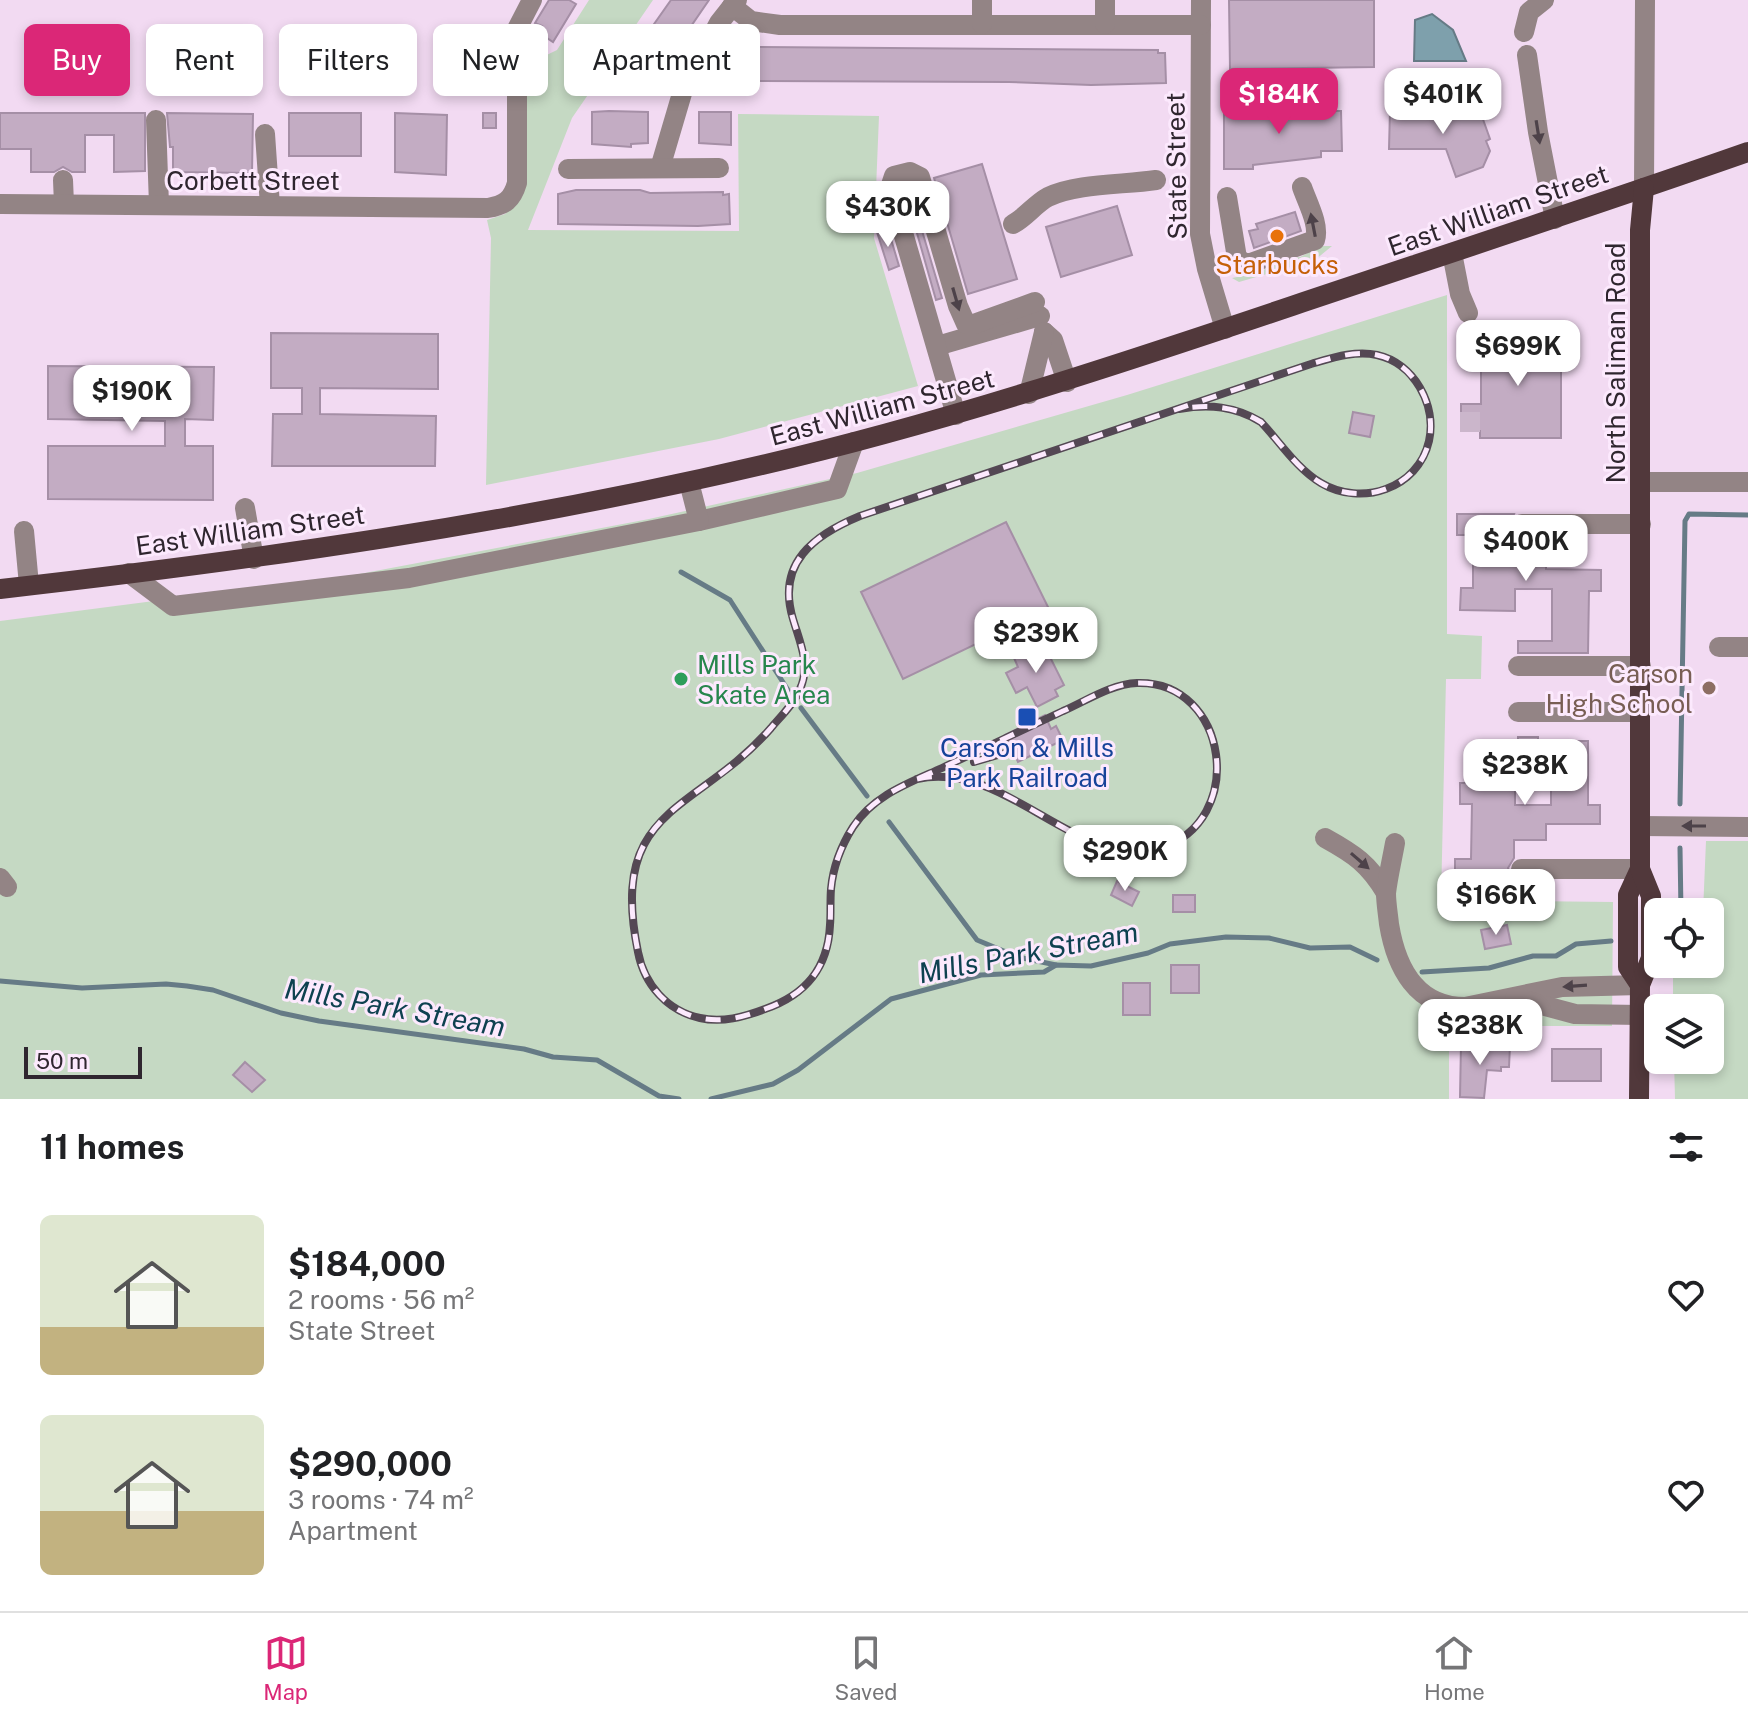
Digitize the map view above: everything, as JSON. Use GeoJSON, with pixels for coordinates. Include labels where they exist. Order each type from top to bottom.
{"type":"FeatureCollection","features":[{"type":"Feature","properties":{"kind":"main road","name":"East William Street"},"geometry":{"type":"LineString","coordinates":[[0,589],[254,559],[472,525],[689,482],[854,442],[1067,382],[1748,152]]}},
{"type":"Feature","properties":{"kind":"main road","name":"North Saliman Road"},"geometry":{"type":"LineString","coordinates":[[1639,1099],[1640,985],[1651,958],[1651,896],[1640,869],[1640,230],[1644,188]]}},
{"type":"Feature","properties":{"kind":"street","name":"Corbett Street"},"geometry":{"type":"LineString","coordinates":[[0,204],[488,208],[505,205],[514,194],[517,183],[517,29],[532,0]]}},
{"type":"Feature","properties":{"kind":"street"},"geometry":{"type":"LineString","coordinates":[[982,0],[982,24]]}},
{"type":"Feature","properties":{"kind":"street"},"geometry":{"type":"LineString","coordinates":[[1105,0],[1105,24]]}},
{"type":"Feature","properties":{"kind":"street","name":"State Street"},"geometry":{"type":"LineString","coordinates":[[1201,0],[1200,234],[1225,329]]}},
{"type":"Feature","properties":{"kind":"street"},"geometry":{"type":"LineString","coordinates":[[1524,32],[1529,12],[1543,0]]}},
{"type":"Feature","properties":{"kind":"street","name":"North Saliman Road"},"geometry":{"type":"LineString","coordinates":[[1644,188],[1645,0]]}},
{"type":"Feature","properties":{"kind":"street"},"geometry":{"type":"LineString","coordinates":[[660,168],[683,90],[719,23],[734,3],[751,21],[780,25],[1201,25]]}},
{"type":"Feature","properties":{"kind":"street"},"geometry":{"type":"LineString","coordinates":[[1527,55],[1555,219]]}},
{"type":"Feature","properties":{"kind":"street"},"geometry":{"type":"LineString","coordinates":[[156,120],[159,205]]}},
{"type":"Feature","properties":{"kind":"street"},"geometry":{"type":"LineString","coordinates":[[265,134],[270,206]]}},
{"type":"Feature","properties":{"kind":"street"},"geometry":{"type":"LineString","coordinates":[[568,169],[719,168]]}},
{"type":"Feature","properties":{"kind":"street"},"geometry":{"type":"LineString","coordinates":[[937,346],[1037,309],[966,324],[920,177],[910,172],[894,176],[890,188],[956,415]]}},
{"type":"Feature","properties":{"kind":"street"},"geometry":{"type":"LineString","coordinates":[[63,180],[64,204]]}},
{"type":"Feature","properties":{"kind":"street"},"geometry":{"type":"LineString","coordinates":[[1013,224],[1047,198],[1077,188],[1156,180]]}},
{"type":"Feature","properties":{"kind":"street"},"geometry":{"type":"LineString","coordinates":[[1227,197],[1237,258],[1251,263],[1315,240],[1315,226],[1302,187]]}},
{"type":"Feature","properties":{"kind":"street"},"geometry":{"type":"LineString","coordinates":[[1452,253],[1460,294],[1468,313]]}},
{"type":"Feature","properties":{"kind":"street"},"geometry":{"type":"LineString","coordinates":[[1029,394],[1044,332],[1053,340],[1067,382]]}},
{"type":"Feature","properties":{"kind":"street"},"geometry":{"type":"LineString","coordinates":[[129,573],[173,606],[409,578],[699,521],[837,489],[854,442]]}},
{"type":"Feature","properties":{"kind":"street"},"geometry":{"type":"LineString","coordinates":[[689,482],[699,521]]}},
{"type":"Feature","properties":{"kind":"street"},"geometry":{"type":"LineString","coordinates":[[1642,482],[1748,482]]}},
{"type":"Feature","properties":{"kind":"street"},"geometry":{"type":"LineString","coordinates":[[245,508],[254,559]]}},
{"type":"Feature","properties":{"kind":"street"},"geometry":{"type":"LineString","coordinates":[[1522,524],[1641,524]]}},
{"type":"Feature","properties":{"kind":"street"},"geometry":{"type":"LineString","coordinates":[[24,531],[29,585]]}},
{"type":"Feature","properties":{"kind":"street"},"geometry":{"type":"LineString","coordinates":[[1719,647],[1748,647]]}},
{"type":"Feature","properties":{"kind":"street"},"geometry":{"type":"LineString","coordinates":[[1518,666],[1641,666]]}},
{"type":"Feature","properties":{"kind":"street"},"geometry":{"type":"LineString","coordinates":[[1518,712],[1641,712]]}},
{"type":"Feature","properties":{"kind":"street"},"geometry":{"type":"LineString","coordinates":[[1640,826],[1748,827]]}},
{"type":"Feature","properties":{"kind":"street"},"geometry":{"type":"LineString","coordinates":[[1325,838],[1358,857],[1376,876],[1386,893]]}},
{"type":"Feature","properties":{"kind":"street"},"geometry":{"type":"LineString","coordinates":[[1395,843],[1386,893],[1393,944],[1404,974],[1414,988],[1434,1001],[1457,1007],[1570,986],[1640,985]]}},
{"type":"Feature","properties":{"kind":"street"},"geometry":{"type":"LineString","coordinates":[[1521,869],[1640,869]]}},
{"type":"Feature","properties":{"kind":"street"},"geometry":{"type":"LineString","coordinates":[[1511,997],[1575,1014],[1640,1015]]}},
{"type":"Feature","properties":{"kind":"green space"},"geometry":{"type":"Polygon","coordinates":[[[589,0],[653,0],[637,24],[574,24],[589,0]]]}},
{"type":"Feature","properties":{"kind":"green space"},"geometry":{"type":"Polygon","coordinates":[[[564,39],[564,96],[587,96],[572,118],[528,230],[739,231],[738,114],[879,116],[874,238],[918,386],[719,439],[486,485],[491,238],[487,220],[505,214],[517,202],[524,96],[548,96],[548,54],[557,50],[564,39]]]}},
{"type":"Feature","properties":{"kind":"green space"},"geometry":{"type":"Polygon","coordinates":[[[1321,246],[1332,246],[1315,260],[1239,282],[1232,278],[1257,273],[1321,246]]]}},
{"type":"Feature","properties":{"kind":"green space"},"geometry":{"type":"Polygon","coordinates":[[[1447,295],[1447,634],[1482,636],[1481,679],[1446,679],[1441,900],[1613,902],[1612,1026],[1449,1026],[1449,1099],[0,1099],[0,621],[354,575],[649,519],[857,473],[1127,395],[1447,295]]]}},
{"type":"Feature","properties":{"kind":"green space"},"geometry":{"type":"Polygon","coordinates":[[[1706,841],[1748,841],[1748,1099],[1675,1099],[1674,1074],[1724,1074],[1724,994],[1673,994],[1673,978],[1724,978],[1724,898],[1704,898],[1706,841]]]}},
{"type":"Feature","properties":{"kind":"water"},"geometry":{"type":"Polygon","coordinates":[[[1432,14],[1453,30],[1466,61],[1414,61],[1415,20],[1432,14]]]}},
{"type":"Feature","properties":{"kind":"building"},"geometry":{"type":"Polygon","coordinates":[[[549,0],[569,0],[576,4],[553,42],[548,39],[548,24],[535,23],[549,0]]]}},
{"type":"Feature","properties":{"kind":"building"},"geometry":{"type":"Polygon","coordinates":[[[671,0],[709,0],[692,24],[654,24],[671,0]]]}},
{"type":"Feature","properties":{"kind":"building"},"geometry":{"type":"Polygon","coordinates":[[[1229,0],[1374,0],[1374,67],[1230,69],[1229,0]]]}},
{"type":"Feature","properties":{"kind":"building"},"geometry":{"type":"Polygon","coordinates":[[[760,47],[1158,50],[1158,53],[1165,53],[1166,83],[1091,85],[760,81],[760,47]]]}},
{"type":"Feature","properties":{"kind":"building"},"geometry":{"type":"Polygon","coordinates":[[[1390,110],[1480,111],[1490,139],[1486,141],[1490,151],[1483,167],[1456,177],[1446,149],[1389,149],[1390,110]]]}},
{"type":"Feature","properties":{"kind":"building"},"geometry":{"type":"Polygon","coordinates":[[[1224,111],[1341,111],[1342,151],[1321,151],[1321,157],[1253,165],[1253,169],[1224,169],[1224,111]]]}},
{"type":"Feature","properties":{"kind":"building"},"geometry":{"type":"Polygon","coordinates":[[[592,112],[648,112],[648,143],[631,144],[631,147],[592,144],[592,112]]]}},
{"type":"Feature","properties":{"kind":"building"},"geometry":{"type":"Polygon","coordinates":[[[699,112],[731,112],[731,145],[699,143],[699,112]]]}},
{"type":"Feature","properties":{"kind":"building"},"geometry":{"type":"Polygon","coordinates":[[[0,113],[145,113],[145,171],[114,172],[114,135],[85,135],[85,172],[72,172],[63,167],[54,172],[31,172],[31,149],[0,149],[0,113]]]}},
{"type":"Feature","properties":{"kind":"building"},"geometry":{"type":"Polygon","coordinates":[[[167,113],[253,114],[252,173],[173,172],[173,147],[170,147],[167,113]]]}},
{"type":"Feature","properties":{"kind":"building"},"geometry":{"type":"Polygon","coordinates":[[[289,113],[361,113],[361,156],[289,156],[289,113]]]}},
{"type":"Feature","properties":{"kind":"building"},"geometry":{"type":"Polygon","coordinates":[[[395,113],[447,115],[446,175],[395,172],[395,113]]]}},
{"type":"Feature","properties":{"kind":"building"},"geometry":{"type":"Polygon","coordinates":[[[483,113],[496,113],[496,128],[483,128],[483,113]]]}},
{"type":"Feature","properties":{"kind":"building"},"geometry":{"type":"Polygon","coordinates":[[[982,164],[1017,279],[968,294],[934,178],[982,164]]]}},
{"type":"Feature","properties":{"kind":"building"},"geometry":{"type":"Polygon","coordinates":[[[576,190],[723,192],[723,195],[729,194],[730,224],[558,224],[558,194],[576,190]]]}},
{"type":"Feature","properties":{"kind":"building"},"geometry":{"type":"Polygon","coordinates":[[[1117,206],[1132,255],[1061,277],[1046,227],[1117,206]]]}},
{"type":"Feature","properties":{"kind":"building","name":"Starbucks"},"geometry":{"type":"Polygon","coordinates":[[[1295,212],[1301,231],[1254,248],[1249,231],[1258,229],[1256,224],[1295,212]]]}},
{"type":"Feature","properties":{"kind":"building"},"geometry":{"type":"Polygon","coordinates":[[[920,224],[942,298],[936,300],[915,226],[920,224]]]}},
{"type":"Feature","properties":{"kind":"building"},"geometry":{"type":"Polygon","coordinates":[[[888,229],[899,266],[889,270],[877,232],[888,229]]]}},
{"type":"Feature","properties":{"kind":"building"},"geometry":{"type":"Polygon","coordinates":[[[271,333],[438,334],[438,389],[320,388],[320,414],[436,416],[435,466],[272,466],[273,414],[302,414],[302,388],[271,388],[271,333]]]}},
{"type":"Feature","properties":{"kind":"building"},"geometry":{"type":"Polygon","coordinates":[[[1481,334],[1561,334],[1561,438],[1480,438],[1480,431],[1461,431],[1461,404],[1481,404],[1481,334]]]}},
{"type":"Feature","properties":{"kind":"building"},"geometry":{"type":"Polygon","coordinates":[[[48,366],[214,367],[213,420],[185,419],[185,446],[213,446],[213,500],[48,499],[48,446],[165,446],[165,421],[48,419],[48,366]]]}},
{"type":"Feature","properties":{"kind":"building"},"geometry":{"type":"Polygon","coordinates":[[[1353,412],[1374,416],[1370,437],[1349,433],[1353,412]]]}},
{"type":"Feature","properties":{"kind":"building"},"geometry":{"type":"Polygon","coordinates":[[[1457,514],[1514,514],[1509,525],[1516,535],[1516,553],[1546,553],[1546,569],[1601,570],[1601,591],[1589,591],[1588,653],[1518,653],[1518,641],[1552,641],[1552,589],[1515,589],[1515,611],[1460,610],[1461,588],[1473,588],[1473,535],[1457,535],[1457,514]]]}},
{"type":"Feature","properties":{"kind":"building"},"geometry":{"type":"Polygon","coordinates":[[[1006,522],[1049,609],[903,679],[861,592],[1006,522]]]}},
{"type":"Feature","properties":{"kind":"building"},"geometry":{"type":"Polygon","coordinates":[[[1043,643],[1064,685],[1055,690],[1058,696],[1037,707],[1027,687],[1016,693],[1006,673],[1018,667],[1014,658],[1043,643]]]}},
{"type":"Feature","properties":{"kind":"building"},"geometry":{"type":"Polygon","coordinates":[[[1045,715],[1051,729],[1056,726],[1063,740],[1018,762],[1005,735],[1045,715]]]}},
{"type":"Feature","properties":{"kind":"building"},"geometry":{"type":"Polygon","coordinates":[[[1518,737],[1538,737],[1538,741],[1588,741],[1588,805],[1600,805],[1600,824],[1546,824],[1546,840],[1514,840],[1514,858],[1508,868],[1513,879],[1455,879],[1455,859],[1471,859],[1472,804],[1460,804],[1460,783],[1515,783],[1515,805],[1551,805],[1551,768],[1518,768],[1518,737]]]}},
{"type":"Feature","properties":{"kind":"building"},"geometry":{"type":"Polygon","coordinates":[[[1117,881],[1139,892],[1132,906],[1111,895],[1117,881]]]}},
{"type":"Feature","properties":{"kind":"building"},"geometry":{"type":"Polygon","coordinates":[[[1173,895],[1195,895],[1195,912],[1173,912],[1173,895]]]}},
{"type":"Feature","properties":{"kind":"building"},"geometry":{"type":"Polygon","coordinates":[[[1507,925],[1511,944],[1485,949],[1481,930],[1507,925]]]}},
{"type":"Feature","properties":{"kind":"building"},"geometry":{"type":"Polygon","coordinates":[[[1171,965],[1199,965],[1199,993],[1171,993],[1171,965]]]}},
{"type":"Feature","properties":{"kind":"building"},"geometry":{"type":"Polygon","coordinates":[[[1123,983],[1150,983],[1150,1015],[1123,1015],[1123,983]]]}},
{"type":"Feature","properties":{"kind":"building"},"geometry":{"type":"Polygon","coordinates":[[[1461,1044],[1510,1045],[1509,1067],[1501,1067],[1501,1071],[1487,1070],[1484,1098],[1460,1097],[1461,1044]]]}},
{"type":"Feature","properties":{"kind":"building"},"geometry":{"type":"Polygon","coordinates":[[[1552,1049],[1601,1049],[1601,1081],[1552,1081],[1552,1049]]]}},
{"type":"Feature","properties":{"kind":"building"},"geometry":{"type":"Polygon","coordinates":[[[245,1062],[265,1080],[252,1092],[233,1075],[245,1062]]]}},
{"type":"Feature","properties":{"kind":"waterway"},"geometry":{"type":"LineString","coordinates":[[1680,804],[1685,521],[1689,514],[1748,515]]}},
{"type":"Feature","properties":{"kind":"waterway"},"geometry":{"type":"LineString","coordinates":[[681,572],[730,600],[788,690]]}},
{"type":"Feature","properties":{"kind":"waterway"},"geometry":{"type":"LineString","coordinates":[[801,708],[867,796]]}},
{"type":"Feature","properties":{"kind":"waterway"},"geometry":{"type":"LineString","coordinates":[[889,822],[977,940],[1018,957],[1056,965]]}},
{"type":"Feature","properties":{"kind":"waterway"},"geometry":{"type":"LineString","coordinates":[[1680,848],[1681,898]]}},
{"type":"Feature","properties":{"kind":"waterway","name":"Mills Park Stream"},"geometry":{"type":"LineString","coordinates":[[711,1099],[773,1084],[798,1070],[891,999],[981,975],[1044,972],[1056,965],[1091,966],[1148,953],[1170,944],[1226,937],[1269,938],[1310,948],[1350,947],[1377,960]]}},
{"type":"Feature","properties":{"kind":"waterway"},"geometry":{"type":"LineString","coordinates":[[1422,972],[1489,968],[1533,956],[1556,956],[1576,944],[1611,941]]}},
{"type":"Feature","properties":{"kind":"waterway","name":"Mills Park Stream"},"geometry":{"type":"LineString","coordinates":[[0,981],[82,988],[166,984],[213,990],[281,1013],[319,1021],[524,1049],[553,1057],[597,1060],[659,1096],[679,1099]]}},
{"type":"Feature","properties":{"kind":"tunnel"},"geometry":{"type":"LineString","coordinates":[[1470,402],[1470,432]]}},
{"type":"Feature","properties":{"kind":"railway"},"geometry":{"type":"LineString","coordinates":[[917,779],[950,777],[982,785],[1071,832],[1101,845],[1130,851],[1160,848],[1188,833],[1206,811],[1216,784],[1216,755],[1208,727],[1192,704],[1168,688],[1137,683],[1118,686],[1099,694],[917,779],[871,806],[853,827],[836,865],[825,955],[812,978],[792,996],[749,1014],[716,1020],[700,1018],[677,1009],[659,994],[646,975],[638,952],[632,904],[636,867],[647,839],[665,817],[743,756],[787,710],[797,694],[805,671],[789,599],[790,582],[795,567],[814,542],[860,516],[1311,364],[1344,355],[1377,355],[1402,367],[1412,376],[1426,400],[1431,427],[1423,458],[1401,482],[1370,493],[1353,493],[1337,490],[1312,477],[1261,422],[1251,417],[1222,408],[1179,409]]}},
{"type":"Feature","properties":{"kind":"railway"},"geometry":{"type":"LineString","coordinates":[[974,762],[1008,752]]}},
{"type":"Feature","properties":{"kind":"place","name":"Starbucks"},"geometry":{"type":"Point","coordinates":[1277,236]}},
{"type":"Feature","properties":{"kind":"place","name":"Mills Park Skate Area"},"geometry":{"type":"Point","coordinates":[681,679]}},
{"type":"Feature","properties":{"kind":"place","name":"Carson High School"},"geometry":{"type":"Point","coordinates":[1709,688]}},
{"type":"Feature","properties":{"kind":"place","name":"Carson & Mills Park Railroad"},"geometry":{"type":"Point","coordinates":[1027,717]}}]}
